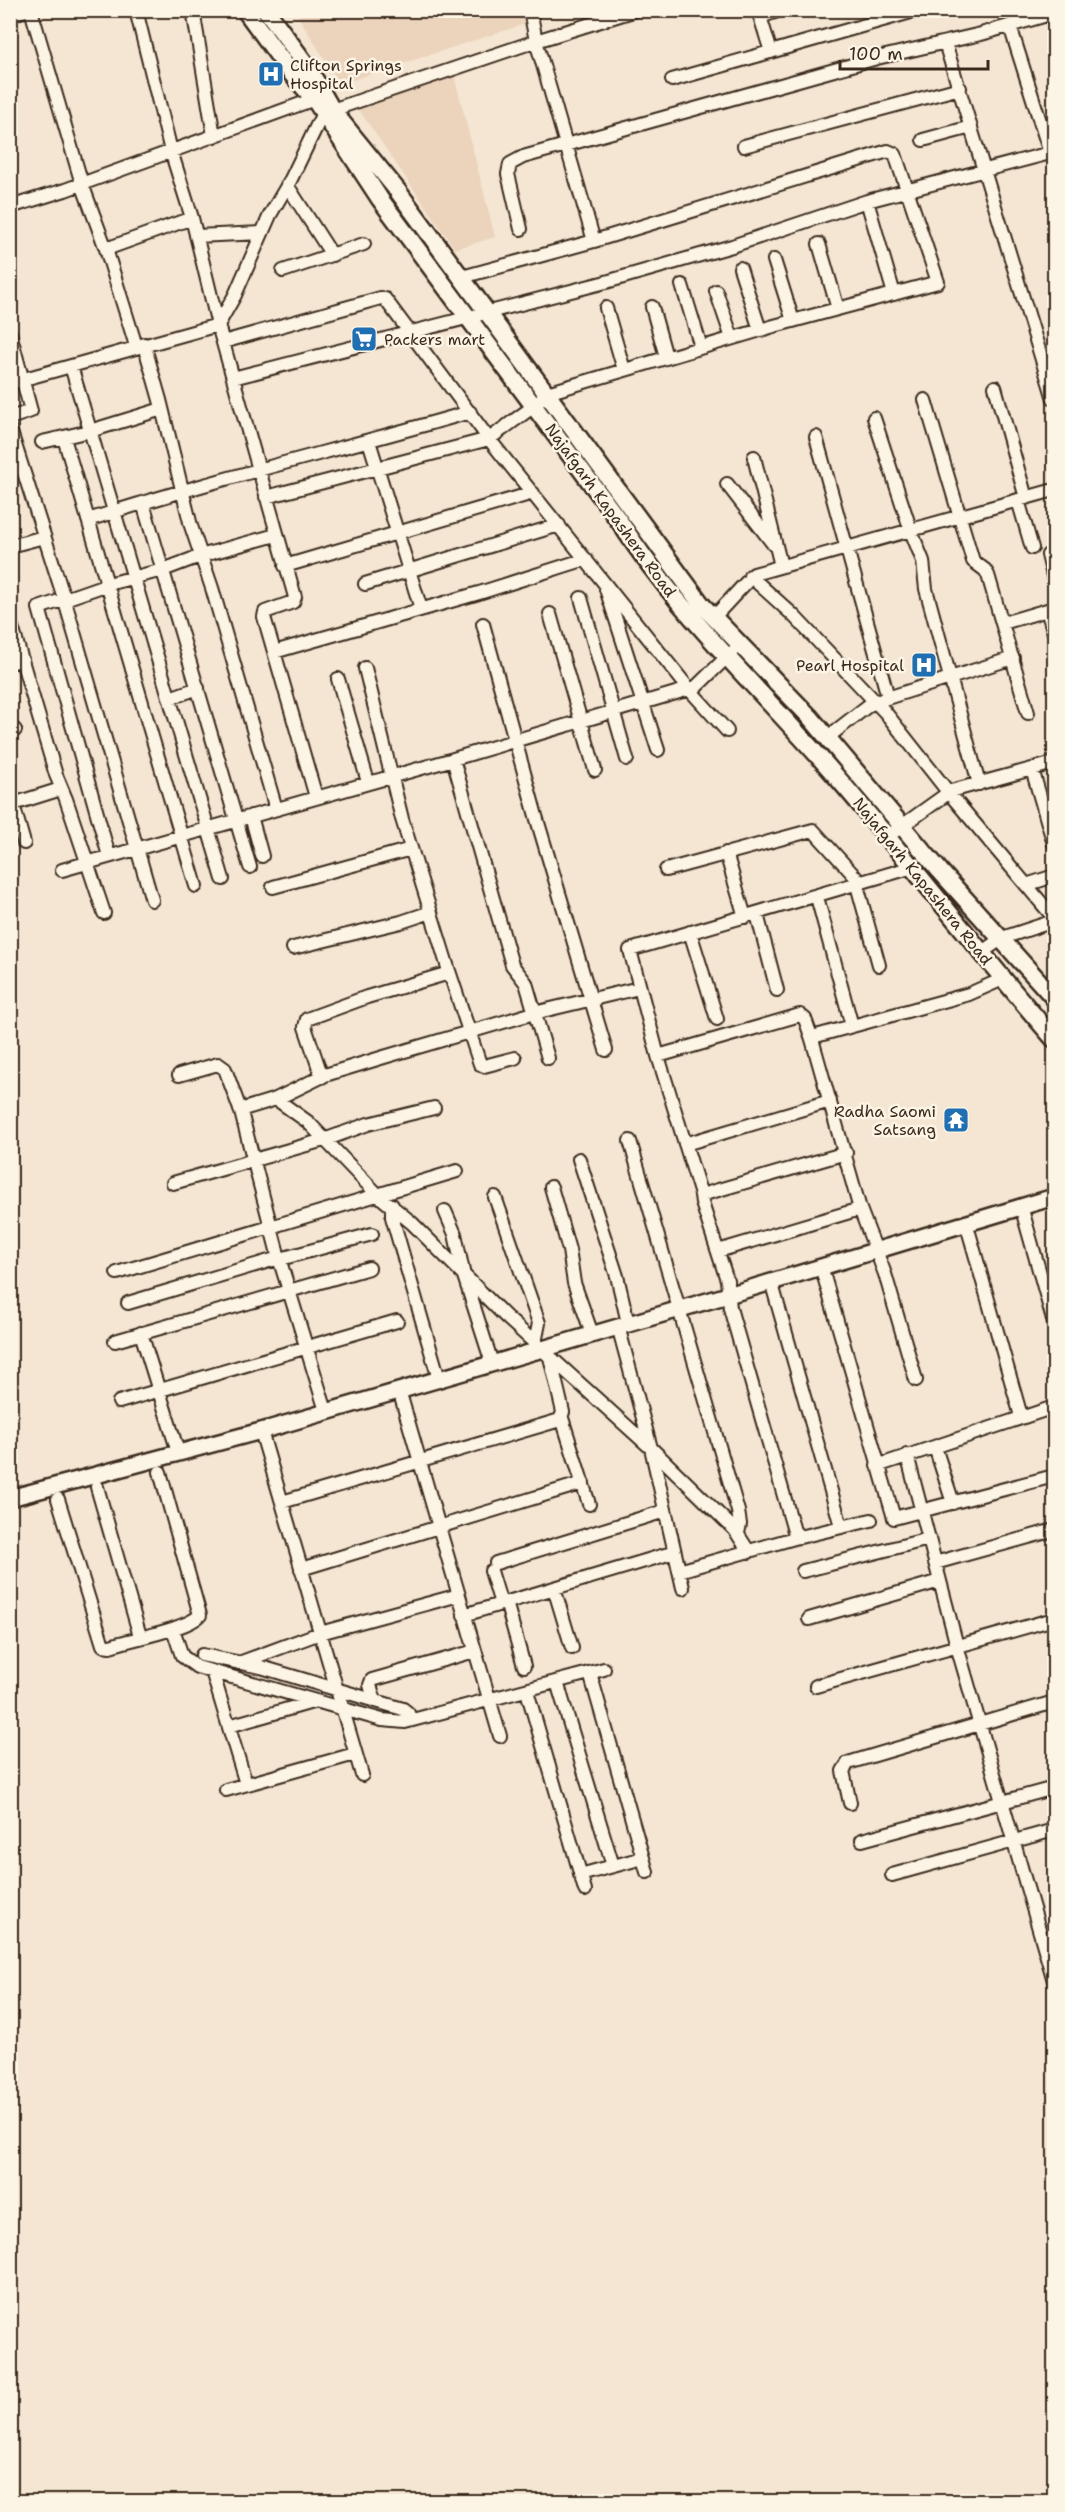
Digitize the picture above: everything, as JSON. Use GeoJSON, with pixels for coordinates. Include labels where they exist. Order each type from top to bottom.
{"type":"FeatureCollection","features":[{"type":"Feature","properties":{"kind":"main road","name":"Najafgarh Kapashera Road"},"geometry":{"type":"LineString","coordinates":[[245,10],[291,73],[319,97]]}},
{"type":"Feature","properties":{"kind":"main road","name":"Najafgarh Kapashera Road"},"geometry":{"type":"LineString","coordinates":[[266,10],[307,66],[319,97],[380,199],[620,522],[645,561],[741,644],[828,737],[940,871],[1054,998]]}},
{"type":"Feature","properties":{"kind":"main road","name":"Najafgarh Kapashera Road"},"geometry":{"type":"LineString","coordinates":[[328,113],[397,190],[488,312],[702,612],[728,656],[888,836],[981,953],[1054,1039]]}},
{"type":"Feature","properties":{"kind":"street"},"geometry":{"type":"LineString","coordinates":[[10,15],[26,10]]}},
{"type":"Feature","properties":{"kind":"street"},"geometry":{"type":"LineString","coordinates":[[31,10],[82,184],[162,409],[182,493],[276,809]]}},
{"type":"Feature","properties":{"kind":"street"},"geometry":{"type":"LineString","coordinates":[[136,10],[171,151],[192,218],[218,325],[295,600],[265,612],[264,617],[316,796]]}},
{"type":"Feature","properties":{"kind":"street"},"geometry":{"type":"LineString","coordinates":[[193,10],[214,136]]}},
{"type":"Feature","properties":{"kind":"street"},"geometry":{"type":"LineString","coordinates":[[530,10],[536,41],[594,241]]}},
{"type":"Feature","properties":{"kind":"street"},"geometry":{"type":"LineString","coordinates":[[10,383],[218,325],[235,295],[262,233],[320,119],[328,113],[536,41],[636,10]]}},
{"type":"Feature","properties":{"kind":"street"},"geometry":{"type":"LineString","coordinates":[[771,52],[759,14],[781,10]]}},
{"type":"Feature","properties":{"kind":"street"},"geometry":{"type":"LineString","coordinates":[[672,80],[918,10]]}},
{"type":"Feature","properties":{"kind":"street"},"geometry":{"type":"LineString","coordinates":[[521,229],[508,174],[510,164],[523,157],[877,58],[945,43],[1054,13]]}},
{"type":"Feature","properties":{"kind":"street"},"geometry":{"type":"LineString","coordinates":[[233,378],[412,333],[711,252],[867,201],[1052,152],[1010,26]]}},
{"type":"Feature","properties":{"kind":"street"},"geometry":{"type":"LineString","coordinates":[[945,43],[1054,399]]}},
{"type":"Feature","properties":{"kind":"street"},"geometry":{"type":"LineString","coordinates":[[744,146],[960,88]]}},
{"type":"Feature","properties":{"kind":"street"},"geometry":{"type":"LineString","coordinates":[[10,207],[82,184],[319,97]]}},
{"type":"Feature","properties":{"kind":"street"},"geometry":{"type":"LineString","coordinates":[[923,140],[971,127]]}},
{"type":"Feature","properties":{"kind":"street"},"geometry":{"type":"LineString","coordinates":[[266,497],[489,439],[534,406],[547,393],[759,330],[938,282],[895,154],[888,151],[594,241],[462,277]]}},
{"type":"Feature","properties":{"kind":"street"},"geometry":{"type":"LineString","coordinates":[[287,185],[332,255]]}},
{"type":"Feature","properties":{"kind":"street"},"geometry":{"type":"LineString","coordinates":[[867,201],[894,294]]}},
{"type":"Feature","properties":{"kind":"street"},"geometry":{"type":"LineString","coordinates":[[106,249],[192,218]]}},
{"type":"Feature","properties":{"kind":"street"},"geometry":{"type":"LineString","coordinates":[[196,236],[262,233]]}},
{"type":"Feature","properties":{"kind":"street"},"geometry":{"type":"LineString","coordinates":[[283,271],[364,244]]}},
{"type":"Feature","properties":{"kind":"street"},"geometry":{"type":"LineString","coordinates":[[819,244],[838,309]]}},
{"type":"Feature","properties":{"kind":"street"},"geometry":{"type":"LineString","coordinates":[[774,260],[793,321]]}},
{"type":"Feature","properties":{"kind":"street"},"geometry":{"type":"LineString","coordinates":[[740,268],[759,330]]}},
{"type":"Feature","properties":{"kind":"street"},"geometry":{"type":"LineString","coordinates":[[682,285],[701,347]]}},
{"type":"Feature","properties":{"kind":"street"},"geometry":{"type":"LineString","coordinates":[[716,291],[732,338]]}},
{"type":"Feature","properties":{"kind":"street"},"geometry":{"type":"LineString","coordinates":[[224,342],[381,298],[385,299],[489,439],[689,689],[727,731]]}},
{"type":"Feature","properties":{"kind":"street"},"geometry":{"type":"LineString","coordinates":[[606,308],[624,370]]}},
{"type":"Feature","properties":{"kind":"street"},"geometry":{"type":"LineString","coordinates":[[652,308],[666,357]]}},
{"type":"Feature","properties":{"kind":"street"},"geometry":{"type":"LineString","coordinates":[[10,333],[31,412],[10,418]]}},
{"type":"Feature","properties":{"kind":"street"},"geometry":{"type":"LineString","coordinates":[[70,366],[223,879]]}},
{"type":"Feature","properties":{"kind":"street"},"geometry":{"type":"LineString","coordinates":[[994,387],[1032,548]]}},
{"type":"Feature","properties":{"kind":"street"},"geometry":{"type":"LineString","coordinates":[[925,400],[973,561],[988,575],[1028,713]]}},
{"type":"Feature","properties":{"kind":"street"},"geometry":{"type":"LineString","coordinates":[[42,442],[90,431],[162,409]]}},
{"type":"Feature","properties":{"kind":"street"},"geometry":{"type":"LineString","coordinates":[[88,520],[259,469],[470,412]]}},
{"type":"Feature","properties":{"kind":"street"},"geometry":{"type":"LineString","coordinates":[[874,418],[923,561],[926,589],[979,783]]}},
{"type":"Feature","properties":{"kind":"street"},"geometry":{"type":"LineString","coordinates":[[10,429],[64,598],[152,900]]}},
{"type":"Feature","properties":{"kind":"street"},"geometry":{"type":"LineString","coordinates":[[816,437],[888,697]]}},
{"type":"Feature","properties":{"kind":"street"},"geometry":{"type":"LineString","coordinates":[[64,438],[196,885]]}},
{"type":"Feature","properties":{"kind":"street"},"geometry":{"type":"LineString","coordinates":[[369,441],[421,609]]}},
{"type":"Feature","properties":{"kind":"street"},"geometry":{"type":"LineString","coordinates":[[754,457],[782,566]]}},
{"type":"Feature","properties":{"kind":"street"},"geometry":{"type":"LineString","coordinates":[[726,484],[777,549]]}},
{"type":"Feature","properties":{"kind":"street"},"geometry":{"type":"LineString","coordinates":[[702,612],[750,576],[1054,489]]}},
{"type":"Feature","properties":{"kind":"street"},"geometry":{"type":"LineString","coordinates":[[285,566],[533,493]]}},
{"type":"Feature","properties":{"kind":"street"},"geometry":{"type":"LineString","coordinates":[[143,503],[250,867]]}},
{"type":"Feature","properties":{"kind":"street"},"geometry":{"type":"LineString","coordinates":[[365,584],[559,525]]}},
{"type":"Feature","properties":{"kind":"street"},"geometry":{"type":"LineString","coordinates":[[109,856],[40,607],[108,584],[133,579],[200,556],[276,535]]}},
{"type":"Feature","properties":{"kind":"street"},"geometry":{"type":"LineString","coordinates":[[10,546],[44,537]]}},
{"type":"Feature","properties":{"kind":"street"},"geometry":{"type":"LineString","coordinates":[[1048,555],[1054,580]]}},
{"type":"Feature","properties":{"kind":"street"},"geometry":{"type":"LineString","coordinates":[[274,652],[586,558]]}},
{"type":"Feature","properties":{"kind":"street"},"geometry":{"type":"LineString","coordinates":[[750,576],[793,615],[876,702],[1054,920],[1002,939],[981,953]]}},
{"type":"Feature","properties":{"kind":"street"},"geometry":{"type":"LineString","coordinates":[[603,581],[658,750]]}},
{"type":"Feature","properties":{"kind":"street"},"geometry":{"type":"LineString","coordinates":[[581,598],[627,759]]}},
{"type":"Feature","properties":{"kind":"street"},"geometry":{"type":"LineString","coordinates":[[1003,623],[1051,609],[1054,633]]}},
{"type":"Feature","properties":{"kind":"street"},"geometry":{"type":"LineString","coordinates":[[550,614],[595,770]]}},
{"type":"Feature","properties":{"kind":"street"},"geometry":{"type":"LineString","coordinates":[[10,620],[16,661],[104,913]]}},
{"type":"Feature","properties":{"kind":"street"},"geometry":{"type":"LineString","coordinates":[[483,624],[539,826],[606,1050]]}},
{"type":"Feature","properties":{"kind":"street"},"geometry":{"type":"LineString","coordinates":[[62,870],[696,687],[741,644]]}},
{"type":"Feature","properties":{"kind":"street"},"geometry":{"type":"LineString","coordinates":[[828,737],[876,702],[1013,658]]}},
{"type":"Feature","properties":{"kind":"street"},"geometry":{"type":"LineString","coordinates":[[365,668],[402,819],[449,971],[482,1066],[515,1058]]}},
{"type":"Feature","properties":{"kind":"street"},"geometry":{"type":"LineString","coordinates":[[339,679],[368,782]]}},
{"type":"Feature","properties":{"kind":"street"},"geometry":{"type":"LineString","coordinates":[[170,698],[198,688]]}},
{"type":"Feature","properties":{"kind":"street"},"geometry":{"type":"LineString","coordinates":[[453,759],[512,965],[525,981],[548,1058]]}},
{"type":"Feature","properties":{"kind":"street"},"geometry":{"type":"LineString","coordinates":[[888,836],[949,793],[1054,762]]}},
{"type":"Feature","properties":{"kind":"street"},"geometry":{"type":"LineString","coordinates":[[1032,769],[1054,844]]}},
{"type":"Feature","properties":{"kind":"street"},"geometry":{"type":"LineString","coordinates":[[24,843],[12,801],[61,789]]}},
{"type":"Feature","properties":{"kind":"street"},"geometry":{"type":"LineString","coordinates":[[251,816],[262,856]]}},
{"type":"Feature","properties":{"kind":"street"},"geometry":{"type":"LineString","coordinates":[[666,870],[813,830],[859,884],[879,965]]}},
{"type":"Feature","properties":{"kind":"street"},"geometry":{"type":"LineString","coordinates":[[273,887],[411,849]]}},
{"type":"Feature","properties":{"kind":"street"},"geometry":{"type":"LineString","coordinates":[[726,853],[777,990]]}},
{"type":"Feature","properties":{"kind":"street"},"geometry":{"type":"LineString","coordinates":[[798,1537],[791,1520],[730,1308],[727,1280],[658,1056],[630,950],[913,867]]}},
{"type":"Feature","properties":{"kind":"street"},"geometry":{"type":"LineString","coordinates":[[1026,885],[1054,876]]}},
{"type":"Feature","properties":{"kind":"street"},"geometry":{"type":"LineString","coordinates":[[817,897],[852,1026]]}},
{"type":"Feature","properties":{"kind":"street"},"geometry":{"type":"LineString","coordinates":[[293,948],[431,912]]}},
{"type":"Feature","properties":{"kind":"street"},"geometry":{"type":"LineString","coordinates":[[690,932],[717,1019]]}},
{"type":"Feature","properties":{"kind":"street"},"geometry":{"type":"LineString","coordinates":[[322,1077],[305,1027],[307,1019],[367,997],[446,974],[449,971]]}},
{"type":"Feature","properties":{"kind":"street"},"geometry":{"type":"LineString","coordinates":[[812,1039],[969,994],[1003,979]]}},
{"type":"Feature","properties":{"kind":"street"},"geometry":{"type":"LineString","coordinates":[[240,1110],[276,1099],[322,1077],[534,1013],[639,988]]}},
{"type":"Feature","properties":{"kind":"street"},"geometry":{"type":"LineString","coordinates":[[658,1056],[800,1015],[805,1019],[846,1153],[860,1209],[876,1250],[916,1380]]}},
{"type":"Feature","properties":{"kind":"street"},"geometry":{"type":"LineString","coordinates":[[179,1075],[221,1064],[240,1110],[279,1258],[326,1411]]}},
{"type":"Feature","properties":{"kind":"street"},"geometry":{"type":"LineString","coordinates":[[276,1099],[308,1122],[378,1195],[392,1205],[542,1350],[651,1448],[738,1533],[749,1552]]}},
{"type":"Feature","properties":{"kind":"street"},"geometry":{"type":"LineString","coordinates":[[685,1144],[830,1101]]}},
{"type":"Feature","properties":{"kind":"street"},"geometry":{"type":"LineString","coordinates":[[173,1184],[324,1140],[368,1124],[434,1108]]}},
{"type":"Feature","properties":{"kind":"street"},"geometry":{"type":"LineString","coordinates":[[630,1141],[738,1511],[740,1524],[738,1533]]}},
{"type":"Feature","properties":{"kind":"street"},"geometry":{"type":"LineString","coordinates":[[701,1195],[846,1153]]}},
{"type":"Feature","properties":{"kind":"street"},"geometry":{"type":"LineString","coordinates":[[579,1159],[617,1276],[623,1325],[683,1588]]}},
{"type":"Feature","properties":{"kind":"street"},"geometry":{"type":"LineString","coordinates":[[117,1273],[457,1172]]}},
{"type":"Feature","properties":{"kind":"street"},"geometry":{"type":"LineString","coordinates":[[551,1186],[569,1250],[574,1282],[592,1334]]}},
{"type":"Feature","properties":{"kind":"street"},"geometry":{"type":"LineString","coordinates":[[495,1197],[539,1323],[542,1350],[563,1412],[562,1418],[589,1504]]}},
{"type":"Feature","properties":{"kind":"street"},"geometry":{"type":"LineString","coordinates":[[10,1498],[261,1431],[542,1350],[1054,1197]]}},
{"type":"Feature","properties":{"kind":"street"},"geometry":{"type":"LineString","coordinates":[[392,1205],[392,1217],[439,1378]]}},
{"type":"Feature","properties":{"kind":"street"},"geometry":{"type":"LineString","coordinates":[[1021,1206],[1054,1320]]}},
{"type":"Feature","properties":{"kind":"street"},"geometry":{"type":"LineString","coordinates":[[718,1251],[860,1209]]}},
{"type":"Feature","properties":{"kind":"street"},"geometry":{"type":"LineString","coordinates":[[445,1211],[455,1234],[464,1276],[492,1363]]}},
{"type":"Feature","properties":{"kind":"street"},"geometry":{"type":"LineString","coordinates":[[966,1222],[1021,1416]]}},
{"type":"Feature","properties":{"kind":"street"},"geometry":{"type":"LineString","coordinates":[[128,1303],[279,1258],[372,1234]]}},
{"type":"Feature","properties":{"kind":"street"},"geometry":{"type":"LineString","coordinates":[[822,1266],[877,1466],[894,1518],[1054,1476]]}},
{"type":"Feature","properties":{"kind":"street"},"geometry":{"type":"LineString","coordinates":[[115,1341],[369,1268]]}},
{"type":"Feature","properties":{"kind":"street"},"geometry":{"type":"LineString","coordinates":[[771,1281],[841,1526]]}},
{"type":"Feature","properties":{"kind":"street"},"geometry":{"type":"LineString","coordinates":[[119,1402],[397,1321]]}},
{"type":"Feature","properties":{"kind":"street"},"geometry":{"type":"LineString","coordinates":[[141,1333],[178,1452]]}},
{"type":"Feature","properties":{"kind":"street"},"geometry":{"type":"LineString","coordinates":[[399,1390],[500,1736]]}},
{"type":"Feature","properties":{"kind":"street"},"geometry":{"type":"LineString","coordinates":[[877,1466],[1021,1416],[1054,1407]]}},
{"type":"Feature","properties":{"kind":"street"},"geometry":{"type":"LineString","coordinates":[[282,1502],[420,1460],[558,1422],[562,1418]]}},
{"type":"Feature","properties":{"kind":"street"},"geometry":{"type":"LineString","coordinates":[[261,1431],[362,1775]]}},
{"type":"Feature","properties":{"kind":"street"},"geometry":{"type":"LineString","coordinates":[[935,1447],[953,1503]]}},
{"type":"Feature","properties":{"kind":"street"},"geometry":{"type":"LineString","coordinates":[[907,1455],[924,1511],[957,1646],[981,1722],[1054,1981]]}},
{"type":"Feature","properties":{"kind":"street"},"geometry":{"type":"LineString","coordinates":[[58,1499],[101,1641],[103,1645],[110,1646],[140,1636],[173,1629],[190,1623],[200,1616],[160,1472]]}},
{"type":"Feature","properties":{"kind":"street"},"geometry":{"type":"LineString","coordinates":[[301,1569],[582,1483]]}},
{"type":"Feature","properties":{"kind":"street"},"geometry":{"type":"LineString","coordinates":[[97,1487],[140,1636]]}},
{"type":"Feature","properties":{"kind":"street"},"geometry":{"type":"LineString","coordinates":[[524,1666],[494,1567],[665,1511]]}},
{"type":"Feature","properties":{"kind":"street"},"geometry":{"type":"LineString","coordinates":[[679,1571],[798,1537],[871,1520]]}},
{"type":"Feature","properties":{"kind":"street"},"geometry":{"type":"LineString","coordinates":[[935,1563],[1054,1530]]}},
{"type":"Feature","properties":{"kind":"street"},"geometry":{"type":"LineString","coordinates":[[802,1571],[929,1539]]}},
{"type":"Feature","properties":{"kind":"street"},"geometry":{"type":"LineString","coordinates":[[464,1615],[675,1552]]}},
{"type":"Feature","properties":{"kind":"street"},"geometry":{"type":"LineString","coordinates":[[809,1619],[940,1581]]}},
{"type":"Feature","properties":{"kind":"street"},"geometry":{"type":"LineString","coordinates":[[554,1588],[572,1648]]}},
{"type":"Feature","properties":{"kind":"street"},"geometry":{"type":"LineString","coordinates":[[239,1662],[320,1633],[459,1595]]}},
{"type":"Feature","properties":{"kind":"street"},"geometry":{"type":"LineString","coordinates":[[816,1686],[1054,1619]]}},
{"type":"Feature","properties":{"kind":"street"},"geometry":{"type":"LineString","coordinates":[[173,1629],[182,1656],[197,1667],[382,1720],[396,1722],[489,1701],[604,1669]]}},
{"type":"Feature","properties":{"kind":"street"},"geometry":{"type":"LineString","coordinates":[[375,1701],[370,1685],[372,1680],[475,1651]]}},
{"type":"Feature","properties":{"kind":"street"},"geometry":{"type":"LineString","coordinates":[[202,1655],[239,1662],[404,1709],[410,1720]]}},
{"type":"Feature","properties":{"kind":"street"},"geometry":{"type":"LineString","coordinates":[[212,1671],[246,1784]]}},
{"type":"Feature","properties":{"kind":"street"},"geometry":{"type":"LineString","coordinates":[[590,1673],[647,1872]]}},
{"type":"Feature","properties":{"kind":"street"},"geometry":{"type":"LineString","coordinates":[[557,1682],[613,1866]]}},
{"type":"Feature","properties":{"kind":"street"},"geometry":{"type":"LineString","coordinates":[[527,1690],[585,1890]]}},
{"type":"Feature","properties":{"kind":"street"},"geometry":{"type":"LineString","coordinates":[[229,1726],[316,1701]]}},
{"type":"Feature","properties":{"kind":"street"},"geometry":{"type":"LineString","coordinates":[[850,1803],[843,1771],[848,1763],[1054,1702]]}},
{"type":"Feature","properties":{"kind":"street"},"geometry":{"type":"LineString","coordinates":[[226,1790],[355,1754]]}},
{"type":"Feature","properties":{"kind":"street"},"geometry":{"type":"LineString","coordinates":[[862,1840],[1054,1788]]}},
{"type":"Feature","properties":{"kind":"street"},"geometry":{"type":"LineString","coordinates":[[892,1875],[1054,1830]]}},
{"type":"Feature","properties":{"kind":"street"},"geometry":{"type":"LineString","coordinates":[[580,1875],[643,1858]]}},
{"type":"Feature","properties":{"kind":"shaded area"},"geometry":{"type":"Polygon","coordinates":[[[319,10],[523,10],[528,23],[340,84],[298,16],[319,10]]]}},
{"type":"Feature","properties":{"kind":"shaded area"},"geometry":{"type":"Polygon","coordinates":[[[452,67],[495,237],[455,249],[355,104],[452,67]]]}},
{"type":"Feature","properties":{"kind":"place","name":"Clifton Springs Hospital"},"geometry":{"type":"Point","coordinates":[271,74]}},
{"type":"Feature","properties":{"kind":"place","name":"Packers mart"},"geometry":{"type":"Point","coordinates":[364,339]}},
{"type":"Feature","properties":{"kind":"place","name":"Pearl Hospital"},"geometry":{"type":"Point","coordinates":[924,665]}},
{"type":"Feature","properties":{"kind":"place","name":"Radha Saomi Satsang"},"geometry":{"type":"Point","coordinates":[956,1120]}}]}
